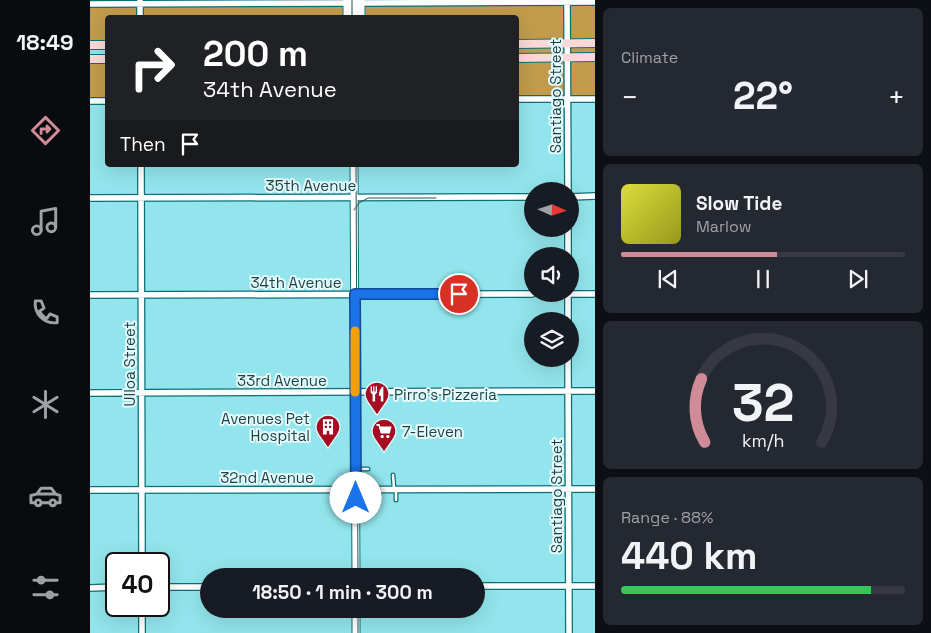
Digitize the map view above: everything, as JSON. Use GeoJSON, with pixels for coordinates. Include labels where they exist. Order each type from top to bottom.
{"type":"FeatureCollection","features":[{"type":"Feature","properties":{"kind":"main road"},"geometry":{"type":"LineString","coordinates":[[519,44],[595,43]]}},
{"type":"Feature","properties":{"kind":"main road"},"geometry":{"type":"LineString","coordinates":[[90,45],[105,45]]}},
{"type":"Feature","properties":{"kind":"main road"},"geometry":{"type":"LineString","coordinates":[[519,58],[595,57]]}},
{"type":"Feature","properties":{"kind":"main road"},"geometry":{"type":"LineString","coordinates":[[90,59],[105,59]]}},
{"type":"Feature","properties":{"kind":"street"},"geometry":{"type":"LineString","coordinates":[[348,15],[354,1]]}},
{"type":"Feature","properties":{"kind":"street"},"geometry":{"type":"LineString","coordinates":[[354,1],[354,15]]}},
{"type":"Feature","properties":{"kind":"street"},"geometry":{"type":"LineString","coordinates":[[354,1],[360,15]]}},
{"type":"Feature","properties":{"kind":"street"},"geometry":{"type":"LineString","coordinates":[[90,4],[354,1],[595,2]]}},
{"type":"Feature","properties":{"kind":"street","name":"Santiago Street"},"geometry":{"type":"LineString","coordinates":[[567,1],[568,182]]}},
{"type":"Feature","properties":{"kind":"street"},"geometry":{"type":"LineString","coordinates":[[140,2],[140,15]]}},
{"type":"Feature","properties":{"kind":"street"},"geometry":{"type":"LineString","coordinates":[[519,99],[595,99]]}},
{"type":"Feature","properties":{"kind":"street"},"geometry":{"type":"LineString","coordinates":[[90,101],[105,101]]}},
{"type":"Feature","properties":{"kind":"street","name":"Ulloa Street"},"geometry":{"type":"LineString","coordinates":[[141,167],[142,552]]}},
{"type":"Feature","properties":{"kind":"street"},"geometry":{"type":"LineString","coordinates":[[354,167],[356,568]]}},
{"type":"Feature","properties":{"kind":"street"},"geometry":{"type":"LineString","coordinates":[[579,196],[595,196]]}},
{"type":"Feature","properties":{"kind":"street","name":"35th Avenue"},"geometry":{"type":"LineString","coordinates":[[90,198],[524,197]]}},
{"type":"Feature","properties":{"kind":"street","name":"34th Avenue"},"geometry":{"type":"LineString","coordinates":[[90,295],[524,294]]}},
{"type":"Feature","properties":{"kind":"street"},"geometry":{"type":"LineString","coordinates":[[579,294],[595,294]]}},
{"type":"Feature","properties":{"kind":"street","name":"Santiago Street"},"geometry":{"type":"LineString","coordinates":[[568,367],[569,633]]}},
{"type":"Feature","properties":{"kind":"street","name":"33rd Avenue"},"geometry":{"type":"LineString","coordinates":[[90,393],[595,391]]}},
{"type":"Feature","properties":{"kind":"street","name":"32nd Avenue"},"geometry":{"type":"LineString","coordinates":[[90,490],[595,488]]}},
{"type":"Feature","properties":{"kind":"street"},"geometry":{"type":"LineString","coordinates":[[485,586],[595,586]]}},
{"type":"Feature","properties":{"kind":"street"},"geometry":{"type":"LineString","coordinates":[[170,587],[200,587]]}},
{"type":"Feature","properties":{"kind":"street"},"geometry":{"type":"LineString","coordinates":[[90,588],[105,588]]}},
{"type":"Feature","properties":{"kind":"street"},"geometry":{"type":"LineString","coordinates":[[142,617],[142,633]]}},
{"type":"Feature","properties":{"kind":"street"},"geometry":{"type":"LineString","coordinates":[[356,618],[356,633]]}},
{"type":"Feature","properties":{"kind":"lane"},"geometry":{"type":"LineString","coordinates":[[356,469],[368,469]]}},
{"type":"Feature","properties":{"kind":"lane"},"geometry":{"type":"LineString","coordinates":[[393,475],[396,500]]}},
{"type":"Feature","properties":{"kind":"lane"},"geometry":{"type":"LineString","coordinates":[[356,507],[368,507]]}},
{"type":"Feature","properties":{"kind":"shaded area"},"geometry":{"type":"Polygon","coordinates":[[[595,2],[595,99],[519,99],[519,15],[366,15],[365,3],[595,2]]]}},
{"type":"Feature","properties":{"kind":"shaded area"},"geometry":{"type":"Polygon","coordinates":[[[342,3],[343,15],[105,15],[105,45],[90,45],[90,4],[342,3]]]}},
{"type":"Feature","properties":{"kind":"shaded area"},"geometry":{"type":"Polygon","coordinates":[[[90,59],[105,59],[105,101],[90,101],[90,59]]]}},
{"type":"Feature","properties":{"kind":"tram line"},"geometry":{"type":"LineString","coordinates":[[352,0],[352,15]]}},
{"type":"Feature","properties":{"kind":"tram line"},"geometry":{"type":"LineString","coordinates":[[356,167],[358,568]]}},
{"type":"Feature","properties":{"kind":"tram line"},"geometry":{"type":"LineString","coordinates":[[354,210],[359,203],[368,198],[436,198]]}},
{"type":"Feature","properties":{"kind":"tram line"},"geometry":{"type":"LineString","coordinates":[[358,618],[358,633]]}},
{"type":"Feature","properties":{"kind":"slow traffic"},"geometry":{"type":"LineString","coordinates":[[355,331],[355,392]]}},
{"type":"Feature","properties":{"kind":"place","name":"Pirro's Pizzeria"},"geometry":{"type":"Point","coordinates":[377,415]}},
{"type":"Feature","properties":{"kind":"place","name":"Avenues Pet Hospital"},"geometry":{"type":"Point","coordinates":[328,448]}},
{"type":"Feature","properties":{"kind":"place","name":"7-Eleven"},"geometry":{"type":"Point","coordinates":[384,452]}},
{"type":"Feature","properties":{"kind":"route"},"geometry":{"type":"LineString","coordinates":[[356,498],[355,294],[459,294]]}}]}
